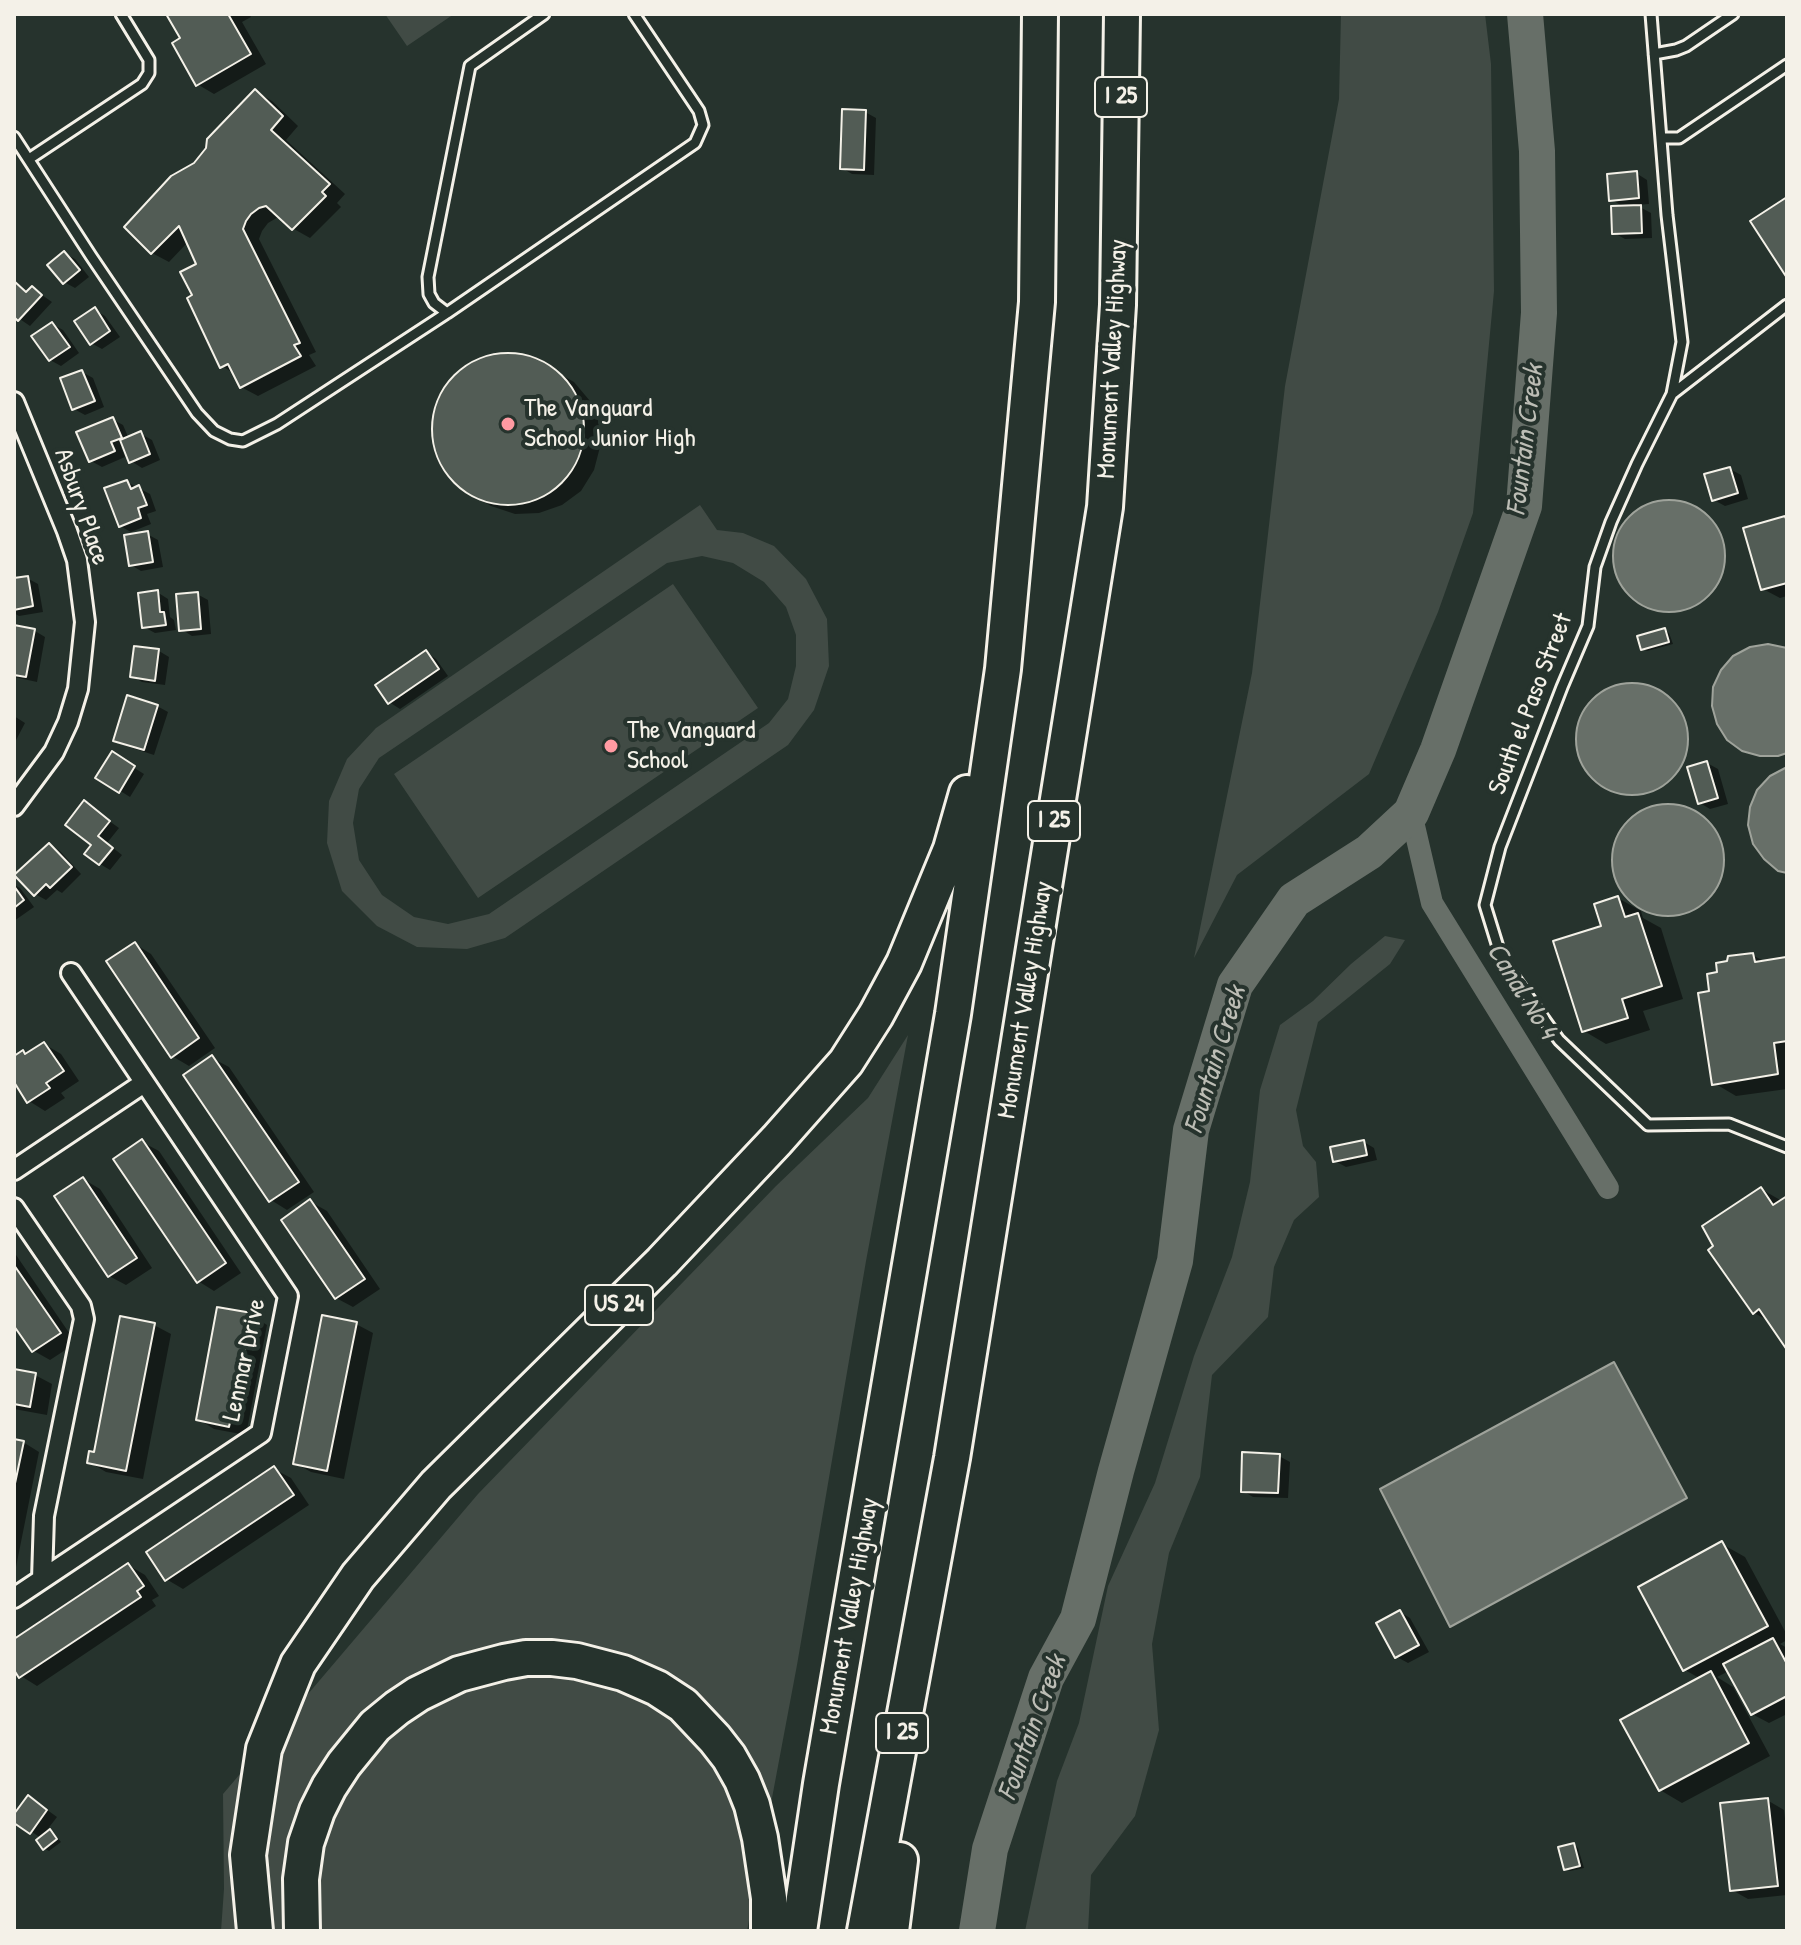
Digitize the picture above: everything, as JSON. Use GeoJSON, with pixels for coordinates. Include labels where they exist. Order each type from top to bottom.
{"type":"FeatureCollection","features":[{"type":"Feature","properties":{"kind":"highway","name":"Monument Valley Highway"},"geometry":{"type":"LineString","coordinates":[[799,1931],[953,1014],[1003,669],[1037,302],[1040,14]]}},
{"type":"Feature","properties":{"kind":"highway","name":"Monument Valley Highway"},"geometry":{"type":"LineString","coordinates":[[865,1931],[939,1535],[1105,507],[1118,305],[1122,14]]}},
{"type":"Feature","properties":{"kind":"highway","name":"US 24"},"geometry":{"type":"LineString","coordinates":[[255,1931],[248,1855],[264,1749],[298,1664],[358,1576],[436,1485],[662,1262],[846,1062],[904,963],[951,849],[1003,669]]}},
{"type":"Feature","properties":{"kind":"highway"},"geometry":{"type":"LineString","coordinates":[[891,1931],[939,1535]]}},
{"type":"Feature","properties":{"kind":"highway"},"geometry":{"type":"LineString","coordinates":[[302,1931],[301,1879],[306,1843],[317,1811],[344,1764],[375,1726],[418,1694],[459,1674],[526,1658],[577,1661],[623,1673],[657,1688],[683,1705],[701,1723],[722,1748],[742,1780],[752,1805],[769,1898],[769,1931]]}},
{"type":"Feature","properties":{"kind":"street","name":"Asbury Place"},"geometry":{"type":"LineString","coordinates":[[14,402],[77,560],[85,622],[78,689],[68,722],[54,752],[14,806]]}},
{"type":"Feature","properties":{"kind":"street","name":"Lenmar Drive"},"geometry":{"type":"LineString","coordinates":[[14,1598],[261,1433],[288,1296],[71,973]]}},
{"type":"Feature","properties":{"kind":"street"},"geometry":{"type":"LineString","coordinates":[[14,1170],[144,1083]]}},
{"type":"Feature","properties":{"kind":"street"},"geometry":{"type":"LineString","coordinates":[[14,1208],[81,1306],[84,1319],[44,1516],[42,1579]]}},
{"type":"Feature","properties":{"kind":"lane"},"geometry":{"type":"LineString","coordinates":[[29,159],[142,84],[149,73],[149,60],[121,14]]}},
{"type":"Feature","properties":{"kind":"lane"},"geometry":{"type":"LineString","coordinates":[[447,313],[434,303],[429,294],[428,277],[470,66],[544,14]]}},
{"type":"Feature","properties":{"kind":"lane"},"geometry":{"type":"LineString","coordinates":[[14,137],[197,413],[214,431],[243,441],[270,428],[447,313],[695,143],[703,125],[699,111],[634,14]]}},
{"type":"Feature","properties":{"kind":"lane","name":"South el Paso Street"},"geometry":{"type":"LineString","coordinates":[[1651,14],[1667,215],[1682,342],[1672,394],[1611,522],[1595,567],[1588,626],[1500,847],[1485,905],[1502,960],[1559,1040],[1648,1125],[1729,1124],[1787,1147]]}},
{"type":"Feature","properties":{"kind":"lane"},"geometry":{"type":"LineString","coordinates":[[1654,54],[1686,46],[1733,14]]}},
{"type":"Feature","properties":{"kind":"lane"},"geometry":{"type":"LineString","coordinates":[[1661,138],[1679,138],[1787,65]]}},
{"type":"Feature","properties":{"kind":"lane"},"geometry":{"type":"LineString","coordinates":[[1672,394],[1787,305]]}},
{"type":"Feature","properties":{"kind":"shaded area"},"geometry":{"type":"Polygon","coordinates":[[[385,14],[454,14],[407,46],[385,14]]]}},
{"type":"Feature","properties":{"kind":"shaded area"},"geometry":{"type":"Polygon","coordinates":[[[1341,14],[1485,14],[1491,64],[1494,291],[1473,513],[1438,612],[1369,774],[1237,875],[1194,958],[1252,673],[1285,386],[1339,99],[1341,14]]]}},
{"type":"Feature","properties":{"kind":"shaded area"},"geometry":{"type":"Polygon","coordinates":[[[1669,500],[1690,504],[1708,517],[1721,535],[1725,556],[1721,577],[1708,595],[1690,608],[1669,612],[1648,608],[1630,595],[1617,577],[1613,556],[1617,535],[1630,517],[1648,504],[1669,500]]]}},
{"type":"Feature","properties":{"kind":"shaded area"},"geometry":{"type":"Polygon","coordinates":[[[700,505],[717,530],[743,533],[774,546],[806,579],[827,619],[829,666],[814,710],[788,745],[505,938],[467,949],[417,947],[377,926],[342,891],[327,843],[329,801],[347,759],[376,728],[700,505]],[[702,556],[667,563],[379,758],[359,789],[353,823],[359,860],[382,895],[414,917],[448,924],[489,914],[769,723],[788,699],[796,666],[796,635],[786,607],[764,582],[733,563],[702,556]]]}},
{"type":"Feature","properties":{"kind":"shaded area"},"geometry":{"type":"Polygon","coordinates":[[[673,584],[758,708],[478,898],[394,774],[673,584]]]}},
{"type":"Feature","properties":{"kind":"shaded area"},"geometry":{"type":"Polygon","coordinates":[[[1768,644],[1787,648],[1787,753],[1778,756],[1760,756],[1742,751],[1727,740],[1717,724],[1712,706],[1713,687],[1721,670],[1733,656],[1750,647],[1768,644]]]}},
{"type":"Feature","properties":{"kind":"shaded area"},"geometry":{"type":"Polygon","coordinates":[[[1632,683],[1653,687],[1671,700],[1684,718],[1688,739],[1684,760],[1671,778],[1653,791],[1632,795],[1611,791],[1593,778],[1580,760],[1576,739],[1580,718],[1593,700],[1611,687],[1632,683]]]}},
{"type":"Feature","properties":{"kind":"shaded area"},"geometry":{"type":"Polygon","coordinates":[[[1787,767],[1787,873],[1778,871],[1764,859],[1753,844],[1748,825],[1750,807],[1757,790],[1770,776],[1787,767]]]}},
{"type":"Feature","properties":{"kind":"shaded area"},"geometry":{"type":"Polygon","coordinates":[[[1668,804],[1689,808],[1707,821],[1720,839],[1724,860],[1720,881],[1707,899],[1689,912],[1668,916],[1647,912],[1629,899],[1616,881],[1612,860],[1616,839],[1629,821],[1647,808],[1668,804]]]}},
{"type":"Feature","properties":{"kind":"shaded area"},"geometry":{"type":"Polygon","coordinates":[[[1385,936],[1405,940],[1390,964],[1318,1022],[1296,1110],[1303,1146],[1316,1162],[1319,1197],[1294,1220],[1274,1267],[1268,1317],[1212,1375],[1200,1477],[1169,1553],[1152,1644],[1159,1730],[1135,1816],[1091,1875],[1088,1931],[1025,1931],[1057,1781],[1079,1723],[1108,1586],[1155,1483],[1194,1356],[1232,1257],[1250,1182],[1260,1090],[1280,1025],[1313,1001],[1385,936]]]}},
{"type":"Feature","properties":{"kind":"shaded area"},"geometry":{"type":"Polygon","coordinates":[[[908,1035],[747,1931],[221,1931],[223,1794],[478,1494],[776,1186],[868,1098],[908,1035]]]}},
{"type":"Feature","properties":{"kind":"shaded area"},"geometry":{"type":"Polygon","coordinates":[[[1614,1362],[1687,1498],[1450,1627],[1380,1489],[1614,1362]]]}},
{"type":"Feature","properties":{"kind":"building"},"geometry":{"type":"Polygon","coordinates":[[[166,14],[228,14],[251,54],[196,86],[172,43],[180,38],[166,14]]]}},
{"type":"Feature","properties":{"kind":"building"},"geometry":{"type":"Polygon","coordinates":[[[255,89],[283,116],[271,130],[330,184],[322,192],[326,196],[292,230],[266,206],[251,214],[246,221],[243,229],[300,343],[294,345],[301,356],[240,388],[228,364],[220,368],[187,298],[192,295],[180,272],[196,264],[179,226],[151,254],[124,227],[171,176],[194,163],[206,148],[207,139],[255,89]]]}},
{"type":"Feature","properties":{"kind":"building"},"geometry":{"type":"Polygon","coordinates":[[[842,109],[866,110],[864,170],[840,169],[842,109]]]}},
{"type":"Feature","properties":{"kind":"building"},"geometry":{"type":"Polygon","coordinates":[[[1637,171],[1639,198],[1609,201],[1607,174],[1637,171]]]}},
{"type":"Feature","properties":{"kind":"building"},"geometry":{"type":"Polygon","coordinates":[[[1787,197],[1787,278],[1750,221],[1787,197]]]}},
{"type":"Feature","properties":{"kind":"building"},"geometry":{"type":"Polygon","coordinates":[[[1641,205],[1642,233],[1612,234],[1611,206],[1641,205]]]}},
{"type":"Feature","properties":{"kind":"building"},"geometry":{"type":"Polygon","coordinates":[[[64,251],[80,270],[63,284],[47,265],[64,251]]]}},
{"type":"Feature","properties":{"kind":"building"},"geometry":{"type":"Polygon","coordinates":[[[14,281],[26,292],[32,286],[42,295],[18,321],[14,317],[14,281]]]}},
{"type":"Feature","properties":{"kind":"building"},"geometry":{"type":"Polygon","coordinates":[[[95,307],[110,331],[90,345],[74,321],[95,307]]]}},
{"type":"Feature","properties":{"kind":"building"},"geometry":{"type":"Polygon","coordinates":[[[52,322],[70,347],[49,361],[31,336],[52,322]]]}},
{"type":"Feature","properties":{"kind":"building","name":"The Vanguard School Junior High"},"geometry":{"type":"Polygon","coordinates":[[[508,353],[537,359],[562,375],[578,400],[584,429],[578,458],[562,483],[537,499],[508,505],[479,499],[454,483],[438,458],[432,429],[438,400],[454,375],[479,359],[508,353]]]}},
{"type":"Feature","properties":{"kind":"building"},"geometry":{"type":"Polygon","coordinates":[[[82,370],[95,401],[72,410],[60,378],[82,370]]]}},
{"type":"Feature","properties":{"kind":"building"},"geometry":{"type":"Polygon","coordinates":[[[113,417],[122,438],[111,442],[115,451],[89,462],[76,432],[113,417]]]}},
{"type":"Feature","properties":{"kind":"building"},"geometry":{"type":"Polygon","coordinates":[[[141,431],[150,454],[129,463],[120,440],[141,431]]]}},
{"type":"Feature","properties":{"kind":"building"},"geometry":{"type":"Polygon","coordinates":[[[1730,467],[1738,493],[1712,501],[1704,474],[1730,467]]]}},
{"type":"Feature","properties":{"kind":"building"},"geometry":{"type":"Polygon","coordinates":[[[127,480],[131,489],[139,485],[147,505],[138,508],[141,518],[119,527],[104,488],[127,480]]]}},
{"type":"Feature","properties":{"kind":"building"},"geometry":{"type":"Polygon","coordinates":[[[1785,516],[1787,583],[1761,590],[1743,528],[1785,516]]]}},
{"type":"Feature","properties":{"kind":"building"},"geometry":{"type":"Polygon","coordinates":[[[148,531],[153,562],[129,566],[124,535],[148,531]]]}},
{"type":"Feature","properties":{"kind":"building"},"geometry":{"type":"Polygon","coordinates":[[[28,576],[33,606],[14,610],[14,578],[28,576]]]}},
{"type":"Feature","properties":{"kind":"building"},"geometry":{"type":"Polygon","coordinates":[[[158,590],[160,612],[164,612],[166,625],[142,628],[138,593],[158,590]]]}},
{"type":"Feature","properties":{"kind":"building"},"geometry":{"type":"Polygon","coordinates":[[[198,592],[201,629],[179,631],[176,594],[198,592]]]}},
{"type":"Feature","properties":{"kind":"building"},"geometry":{"type":"Polygon","coordinates":[[[14,625],[35,629],[26,677],[14,675],[14,625]]]}},
{"type":"Feature","properties":{"kind":"building"},"geometry":{"type":"Polygon","coordinates":[[[1665,628],[1669,642],[1641,650],[1637,636],[1665,628]]]}},
{"type":"Feature","properties":{"kind":"building"},"geometry":{"type":"Polygon","coordinates":[[[134,646],[159,649],[155,681],[130,677],[134,646]]]}},
{"type":"Feature","properties":{"kind":"building"},"geometry":{"type":"Polygon","coordinates":[[[426,650],[439,669],[388,704],[375,685],[426,650]]]}},
{"type":"Feature","properties":{"kind":"building"},"geometry":{"type":"Polygon","coordinates":[[[127,695],[158,705],[144,750],[113,741],[127,695]]]}},
{"type":"Feature","properties":{"kind":"building"},"geometry":{"type":"Polygon","coordinates":[[[112,751],[135,766],[119,793],[95,778],[112,751]]]}},
{"type":"Feature","properties":{"kind":"building"},"geometry":{"type":"Polygon","coordinates":[[[1707,761],[1718,798],[1698,804],[1687,767],[1707,761]]]}},
{"type":"Feature","properties":{"kind":"building"},"geometry":{"type":"Polygon","coordinates":[[[84,800],[110,821],[98,836],[113,848],[99,865],[84,854],[91,845],[65,825],[84,800]]]}},
{"type":"Feature","properties":{"kind":"building"},"geometry":{"type":"Polygon","coordinates":[[[49,843],[72,867],[50,888],[46,884],[34,896],[14,875],[49,843]]]}},
{"type":"Feature","properties":{"kind":"building"},"geometry":{"type":"Polygon","coordinates":[[[14,886],[24,900],[14,908],[14,886]]]}},
{"type":"Feature","properties":{"kind":"building"},"geometry":{"type":"Polygon","coordinates":[[[1618,896],[1625,917],[1638,913],[1662,986],[1622,999],[1628,1018],[1582,1032],[1553,941],[1601,926],[1594,904],[1618,896]]]}},
{"type":"Feature","properties":{"kind":"building"},"geometry":{"type":"Polygon","coordinates":[[[135,942],[199,1038],[171,1058],[106,961],[135,942]]]}},
{"type":"Feature","properties":{"kind":"building"},"geometry":{"type":"Polygon","coordinates":[[[1753,953],[1755,962],[1786,957],[1787,1041],[1774,1043],[1778,1074],[1712,1085],[1698,993],[1709,991],[1707,974],[1717,972],[1716,963],[1727,961],[1728,956],[1753,953]]]}},
{"type":"Feature","properties":{"kind":"building"},"geometry":{"type":"Polygon","coordinates":[[[44,1042],[64,1071],[46,1083],[50,1088],[27,1103],[14,1082],[14,1056],[23,1050],[25,1054],[44,1042]]]}},
{"type":"Feature","properties":{"kind":"building"},"geometry":{"type":"Polygon","coordinates":[[[212,1055],[299,1182],[269,1202],[183,1075],[212,1055]]]}},
{"type":"Feature","properties":{"kind":"building"},"geometry":{"type":"Polygon","coordinates":[[[142,1139],[226,1263],[197,1283],[113,1159],[142,1139]]]}},
{"type":"Feature","properties":{"kind":"building"},"geometry":{"type":"Polygon","coordinates":[[[1364,1140],[1367,1155],[1333,1162],[1330,1147],[1364,1140]]]}},
{"type":"Feature","properties":{"kind":"building"},"geometry":{"type":"Polygon","coordinates":[[[83,1177],[137,1258],[108,1277],[54,1196],[83,1177]]]}},
{"type":"Feature","properties":{"kind":"building"},"geometry":{"type":"Polygon","coordinates":[[[1761,1187],[1773,1205],[1787,1196],[1787,1350],[1759,1309],[1753,1314],[1708,1250],[1713,1246],[1702,1226],[1761,1187]]]}},
{"type":"Feature","properties":{"kind":"building"},"geometry":{"type":"Polygon","coordinates":[[[310,1199],[365,1279],[335,1299],[281,1220],[310,1199]]]}},
{"type":"Feature","properties":{"kind":"building"},"geometry":{"type":"Polygon","coordinates":[[[14,1265],[61,1333],[32,1352],[14,1326],[14,1265]]]}},
{"type":"Feature","properties":{"kind":"building"},"geometry":{"type":"Polygon","coordinates":[[[217,1307],[252,1313],[229,1427],[196,1420],[217,1307]]]}},
{"type":"Feature","properties":{"kind":"building"},"geometry":{"type":"Polygon","coordinates":[[[322,1315],[357,1322],[327,1471],[293,1464],[322,1315]]]}},
{"type":"Feature","properties":{"kind":"building"},"geometry":{"type":"Polygon","coordinates":[[[120,1316],[155,1323],[126,1471],[87,1463],[89,1451],[94,1452],[120,1316]]]}},
{"type":"Feature","properties":{"kind":"building"},"geometry":{"type":"Polygon","coordinates":[[[14,1369],[36,1373],[30,1407],[14,1404],[14,1369]]]}},
{"type":"Feature","properties":{"kind":"building"},"geometry":{"type":"Polygon","coordinates":[[[14,1439],[24,1441],[14,1488],[14,1439]]]}},
{"type":"Feature","properties":{"kind":"building"},"geometry":{"type":"Polygon","coordinates":[[[1242,1452],[1280,1454],[1278,1493],[1241,1492],[1242,1452]]]}},
{"type":"Feature","properties":{"kind":"building"},"geometry":{"type":"Polygon","coordinates":[[[274,1466],[294,1495],[165,1581],[146,1552],[274,1466]]]}},
{"type":"Feature","properties":{"kind":"building"},"geometry":{"type":"Polygon","coordinates":[[[1722,1541],[1768,1626],[1683,1671],[1638,1587],[1722,1541]]]}},
{"type":"Feature","properties":{"kind":"building"},"geometry":{"type":"Polygon","coordinates":[[[128,1563],[144,1586],[137,1591],[141,1597],[19,1678],[14,1670],[14,1639],[128,1563]]]}},
{"type":"Feature","properties":{"kind":"building"},"geometry":{"type":"Polygon","coordinates":[[[1400,1610],[1419,1645],[1395,1658],[1376,1623],[1400,1610]]]}},
{"type":"Feature","properties":{"kind":"building"},"geometry":{"type":"Polygon","coordinates":[[[1773,1638],[1787,1664],[1787,1696],[1751,1715],[1723,1664],[1773,1638]]]}},
{"type":"Feature","properties":{"kind":"building"},"geometry":{"type":"Polygon","coordinates":[[[1711,1671],[1749,1743],[1659,1791],[1620,1720],[1711,1671]]]}},
{"type":"Feature","properties":{"kind":"building"},"geometry":{"type":"Polygon","coordinates":[[[28,1795],[47,1810],[30,1834],[14,1823],[14,1814],[28,1795]]]}},
{"type":"Feature","properties":{"kind":"building"},"geometry":{"type":"Polygon","coordinates":[[[1768,1798],[1778,1886],[1730,1891],[1720,1803],[1768,1798]]]}},
{"type":"Feature","properties":{"kind":"building"},"geometry":{"type":"Polygon","coordinates":[[[50,1829],[57,1839],[43,1850],[36,1840],[50,1829]]]}},
{"type":"Feature","properties":{"kind":"building"},"geometry":{"type":"Polygon","coordinates":[[[1574,1843],[1580,1866],[1564,1870],[1558,1847],[1574,1843]]]}},
{"type":"Feature","properties":{"kind":"waterway","name":"Fountain Creek"},"geometry":{"type":"LineString","coordinates":[[977,1931],[990,1849],[1046,1678],[1078,1619],[1175,1261],[1191,1130],[1235,985],[1294,900],[1369,852],[1411,813],[1438,750],[1524,506],[1539,313],[1537,151],[1525,14]]}},
{"type":"Feature","properties":{"kind":"waterway","name":"Canal No 4"},"geometry":{"type":"LineString","coordinates":[[1411,813],[1432,903],[1608,1188]]}},
{"type":"Feature","properties":{"kind":"place","name":"The Vanguard School Junior High"},"geometry":{"type":"Point","coordinates":[508,424]}},
{"type":"Feature","properties":{"kind":"place","name":"The Vanguard School"},"geometry":{"type":"Point","coordinates":[611,746]}}]}
